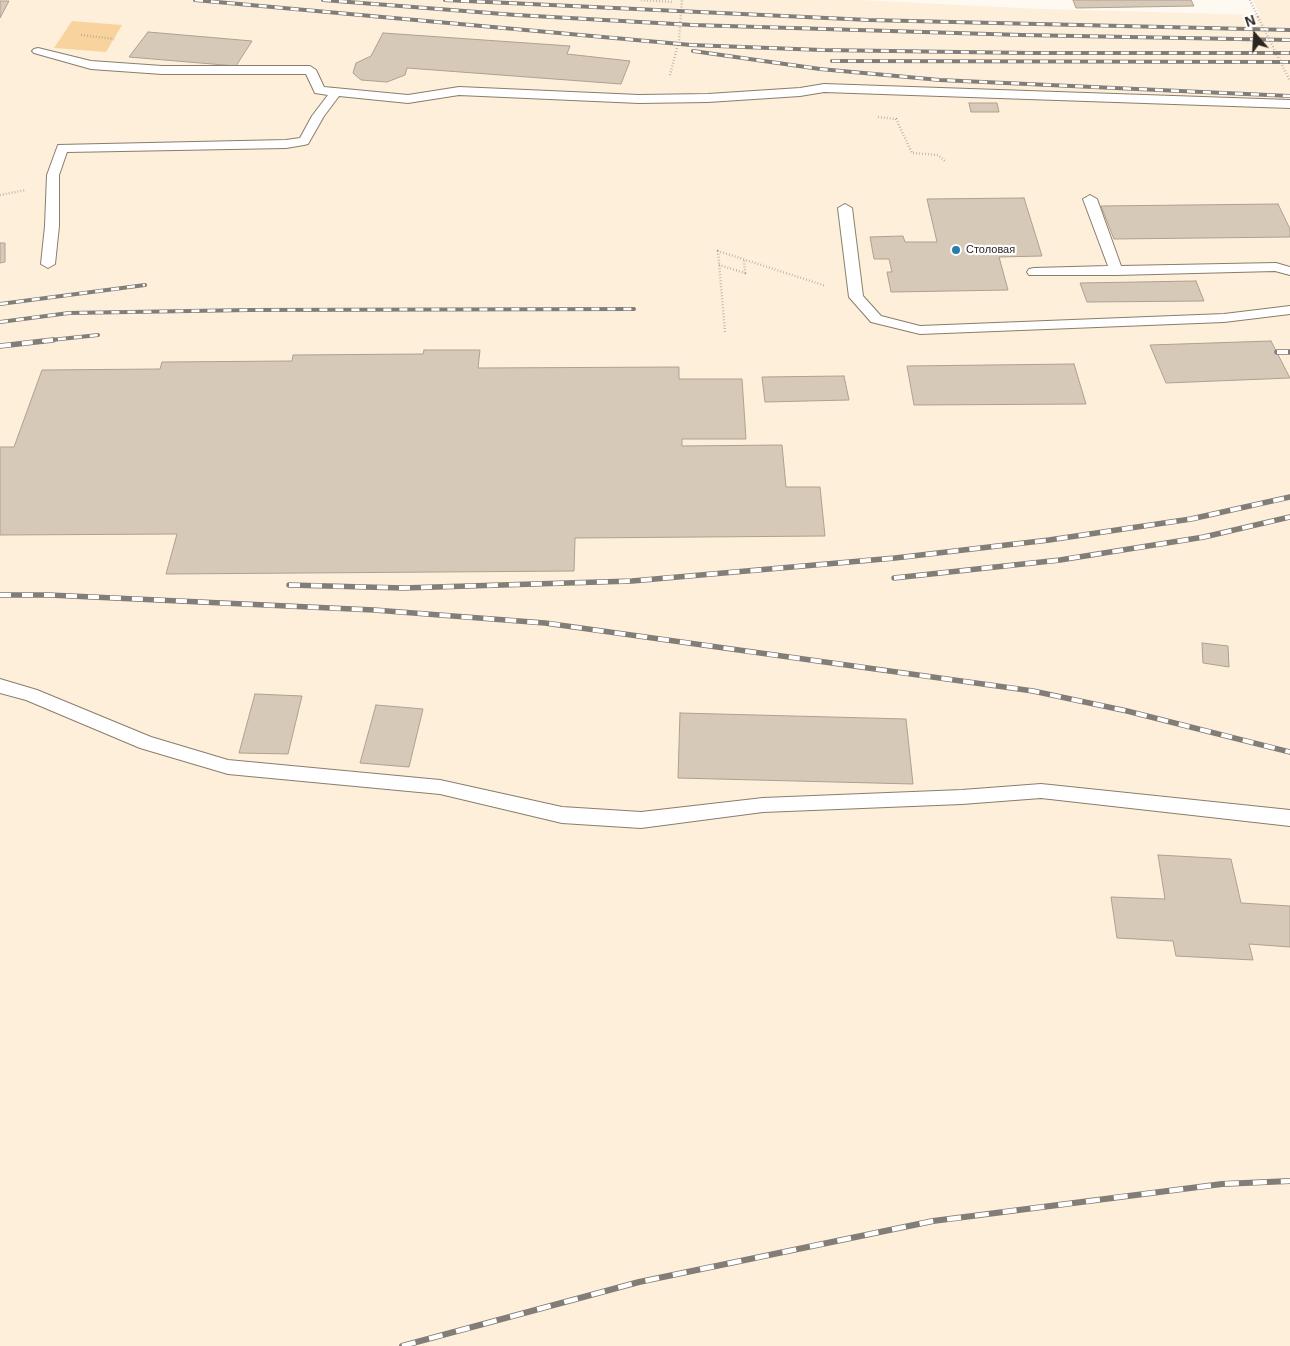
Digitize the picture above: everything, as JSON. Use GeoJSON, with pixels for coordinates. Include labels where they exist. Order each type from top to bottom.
{"type":"FeatureCollection","features":[{"type":"Feature","properties":{"kind":"lane"},"geometry":{"type":"LineString","coordinates":[[38,51],[100,66],[162,70],[310,70],[319,90],[408,99],[459,91],[639,100],[708,98],[800,92],[824,88],[1290,104]]}},
{"type":"Feature","properties":{"kind":"lane"},"geometry":{"type":"LineString","coordinates":[[48,264],[52,226],[53,175],[62,148],[286,144],[304,141],[318,116],[336,92]]}},
{"type":"Feature","properties":{"kind":"lane"},"geometry":{"type":"LineString","coordinates":[[1090,199],[1116,271]]}},
{"type":"Feature","properties":{"kind":"lane"},"geometry":{"type":"LineString","coordinates":[[845,208],[856,297],[876,319],[920,330],[1224,318],[1290,310]]}},
{"type":"Feature","properties":{"kind":"lane"},"geometry":{"type":"LineString","coordinates":[[1034,272],[1276,267],[1290,272]]}},
{"type":"Feature","properties":{"kind":"lane"},"geometry":{"type":"LineString","coordinates":[[0,686],[31,695],[146,743],[228,767],[440,787],[562,815],[641,820],[762,805],[962,798],[1041,791],[1290,818]]}},
{"type":"Feature","properties":{"kind":"path"},"geometry":{"type":"LineString","coordinates":[[641,0],[672,2],[672,0]]}},
{"type":"Feature","properties":{"kind":"path"},"geometry":{"type":"LineString","coordinates":[[670,81],[670,73],[679,40],[682,0]]}},
{"type":"Feature","properties":{"kind":"path"},"geometry":{"type":"LineString","coordinates":[[1250,0],[1290,81]]}},
{"type":"Feature","properties":{"kind":"path"},"geometry":{"type":"LineString","coordinates":[[80,35],[114,39]]}},
{"type":"Feature","properties":{"kind":"path"},"geometry":{"type":"LineString","coordinates":[[877,116],[896,119],[912,153],[938,155],[946,162]]}},
{"type":"Feature","properties":{"kind":"path"},"geometry":{"type":"LineString","coordinates":[[725,332],[718,251],[834,288]]}},
{"type":"Feature","properties":{"kind":"path"},"geometry":{"type":"LineString","coordinates":[[719,265],[745,273],[744,259]]}},
{"type":"Feature","properties":{"kind":"shaded area"},"geometry":{"type":"Polygon","coordinates":[[[0,0],[860,0],[1040,9],[1260,15],[1253,0],[1290,0],[1290,1346],[0,1346],[0,0]]]}},
{"type":"Feature","properties":{"kind":"shaded area"},"geometry":{"type":"Polygon","coordinates":[[[72,21],[122,25],[106,52],[54,48],[72,21]]]}},
{"type":"Feature","properties":{"kind":"building"},"geometry":{"type":"Polygon","coordinates":[[[1073,0],[1191,0],[1194,6],[1076,8],[1073,0]]]}},
{"type":"Feature","properties":{"kind":"building"},"geometry":{"type":"Polygon","coordinates":[[[0,1],[9,1],[0,18],[0,1]]]}},
{"type":"Feature","properties":{"kind":"building"},"geometry":{"type":"Polygon","coordinates":[[[148,32],[252,41],[236,66],[129,57],[148,32]]]}},
{"type":"Feature","properties":{"kind":"building"},"geometry":{"type":"Polygon","coordinates":[[[383,33],[570,46],[567,54],[630,61],[621,84],[407,68],[405,75],[387,82],[361,80],[353,73],[356,63],[371,56],[383,33]]]}},
{"type":"Feature","properties":{"kind":"building"},"geometry":{"type":"Polygon","coordinates":[[[969,103],[997,103],[999,112],[971,112],[969,103]]]}},
{"type":"Feature","properties":{"kind":"building","name":"Столовая"},"geometry":{"type":"Polygon","coordinates":[[[1024,198],[1042,256],[999,257],[1008,290],[891,292],[887,272],[892,272],[889,259],[874,259],[870,237],[903,236],[905,242],[937,242],[927,199],[1024,198]]]}},
{"type":"Feature","properties":{"kind":"building"},"geometry":{"type":"Polygon","coordinates":[[[1278,204],[1290,229],[1290,237],[1114,239],[1101,206],[1278,204]]]}},
{"type":"Feature","properties":{"kind":"building"},"geometry":{"type":"Polygon","coordinates":[[[0,243],[5,243],[5,262],[0,263],[0,243]]]}},
{"type":"Feature","properties":{"kind":"building"},"geometry":{"type":"Polygon","coordinates":[[[1196,281],[1204,301],[1087,302],[1080,283],[1196,281]]]}},
{"type":"Feature","properties":{"kind":"building"},"geometry":{"type":"Polygon","coordinates":[[[1271,341],[1290,378],[1166,383],[1150,345],[1271,341]]]}},
{"type":"Feature","properties":{"kind":"building"},"geometry":{"type":"Polygon","coordinates":[[[424,350],[480,350],[478,368],[679,367],[679,379],[742,379],[746,439],[682,439],[682,446],[782,445],[786,487],[820,487],[825,536],[575,538],[574,571],[166,574],[177,534],[0,535],[0,447],[14,447],[42,370],[160,369],[162,362],[292,361],[293,355],[423,354],[424,350]]]}},
{"type":"Feature","properties":{"kind":"building"},"geometry":{"type":"Polygon","coordinates":[[[1074,364],[1086,404],[914,405],[907,366],[1074,364]]]}},
{"type":"Feature","properties":{"kind":"building"},"geometry":{"type":"Polygon","coordinates":[[[844,376],[849,400],[765,402],[762,377],[844,376]]]}},
{"type":"Feature","properties":{"kind":"building"},"geometry":{"type":"Polygon","coordinates":[[[1202,643],[1228,646],[1229,667],[1203,663],[1202,643]]]}},
{"type":"Feature","properties":{"kind":"building"},"geometry":{"type":"Polygon","coordinates":[[[255,694],[302,696],[288,754],[239,753],[255,694]]]}},
{"type":"Feature","properties":{"kind":"building"},"geometry":{"type":"Polygon","coordinates":[[[376,705],[423,709],[409,767],[360,763],[376,705]]]}},
{"type":"Feature","properties":{"kind":"building"},"geometry":{"type":"Polygon","coordinates":[[[680,713],[906,719],[913,784],[678,778],[680,713]]]}},
{"type":"Feature","properties":{"kind":"building"},"geometry":{"type":"Polygon","coordinates":[[[1158,855],[1231,859],[1241,903],[1290,906],[1290,947],[1249,944],[1253,960],[1176,956],[1173,941],[1117,938],[1111,897],[1165,899],[1158,855]]]}},
{"type":"Feature","properties":{"kind":"railway"},"geometry":{"type":"LineString","coordinates":[[195,0],[691,45],[822,50],[1029,53],[1290,53]]}},
{"type":"Feature","properties":{"kind":"railway"},"geometry":{"type":"LineString","coordinates":[[323,0],[516,15],[693,25],[1022,35],[1290,40]]}},
{"type":"Feature","properties":{"kind":"railway"},"geometry":{"type":"LineString","coordinates":[[445,0],[869,20],[1290,30]]}},
{"type":"Feature","properties":{"kind":"railway"},"geometry":{"type":"LineString","coordinates":[[693,51],[820,69],[940,80],[1290,96]]}},
{"type":"Feature","properties":{"kind":"railway"},"geometry":{"type":"LineString","coordinates":[[832,61],[1290,62]]}},
{"type":"Feature","properties":{"kind":"railway"},"geometry":{"type":"LineString","coordinates":[[0,304],[145,285]]}},
{"type":"Feature","properties":{"kind":"railway"},"geometry":{"type":"LineString","coordinates":[[0,322],[69,313],[250,310],[634,309]]}},
{"type":"Feature","properties":{"kind":"railway"},"geometry":{"type":"LineString","coordinates":[[42,341],[98,335]]}},
{"type":"Feature","properties":{"kind":"railway"},"geometry":{"type":"LineString","coordinates":[[0,346],[53,340]]}},
{"type":"Feature","properties":{"kind":"railway"},"geometry":{"type":"LineString","coordinates":[[1277,352],[1290,352]]}},
{"type":"Feature","properties":{"kind":"railway"},"geometry":{"type":"LineString","coordinates":[[289,585],[403,588],[632,581],[895,558],[1049,540],[1191,519],[1290,497]]}},
{"type":"Feature","properties":{"kind":"railway"},"geometry":{"type":"LineString","coordinates":[[894,578],[1060,560],[1204,537],[1290,517]]}},
{"type":"Feature","properties":{"kind":"railway"},"geometry":{"type":"LineString","coordinates":[[0,595],[49,595],[374,610],[545,623],[1033,691],[1127,711],[1290,752]]}},
{"type":"Feature","properties":{"kind":"railway"},"geometry":{"type":"LineString","coordinates":[[402,1346],[639,1282],[933,1221],[1222,1184],[1290,1181]]}},
{"type":"Feature","properties":{"kind":"place","name":"Столовая"},"geometry":{"type":"Point","coordinates":[956,250]}}]}
